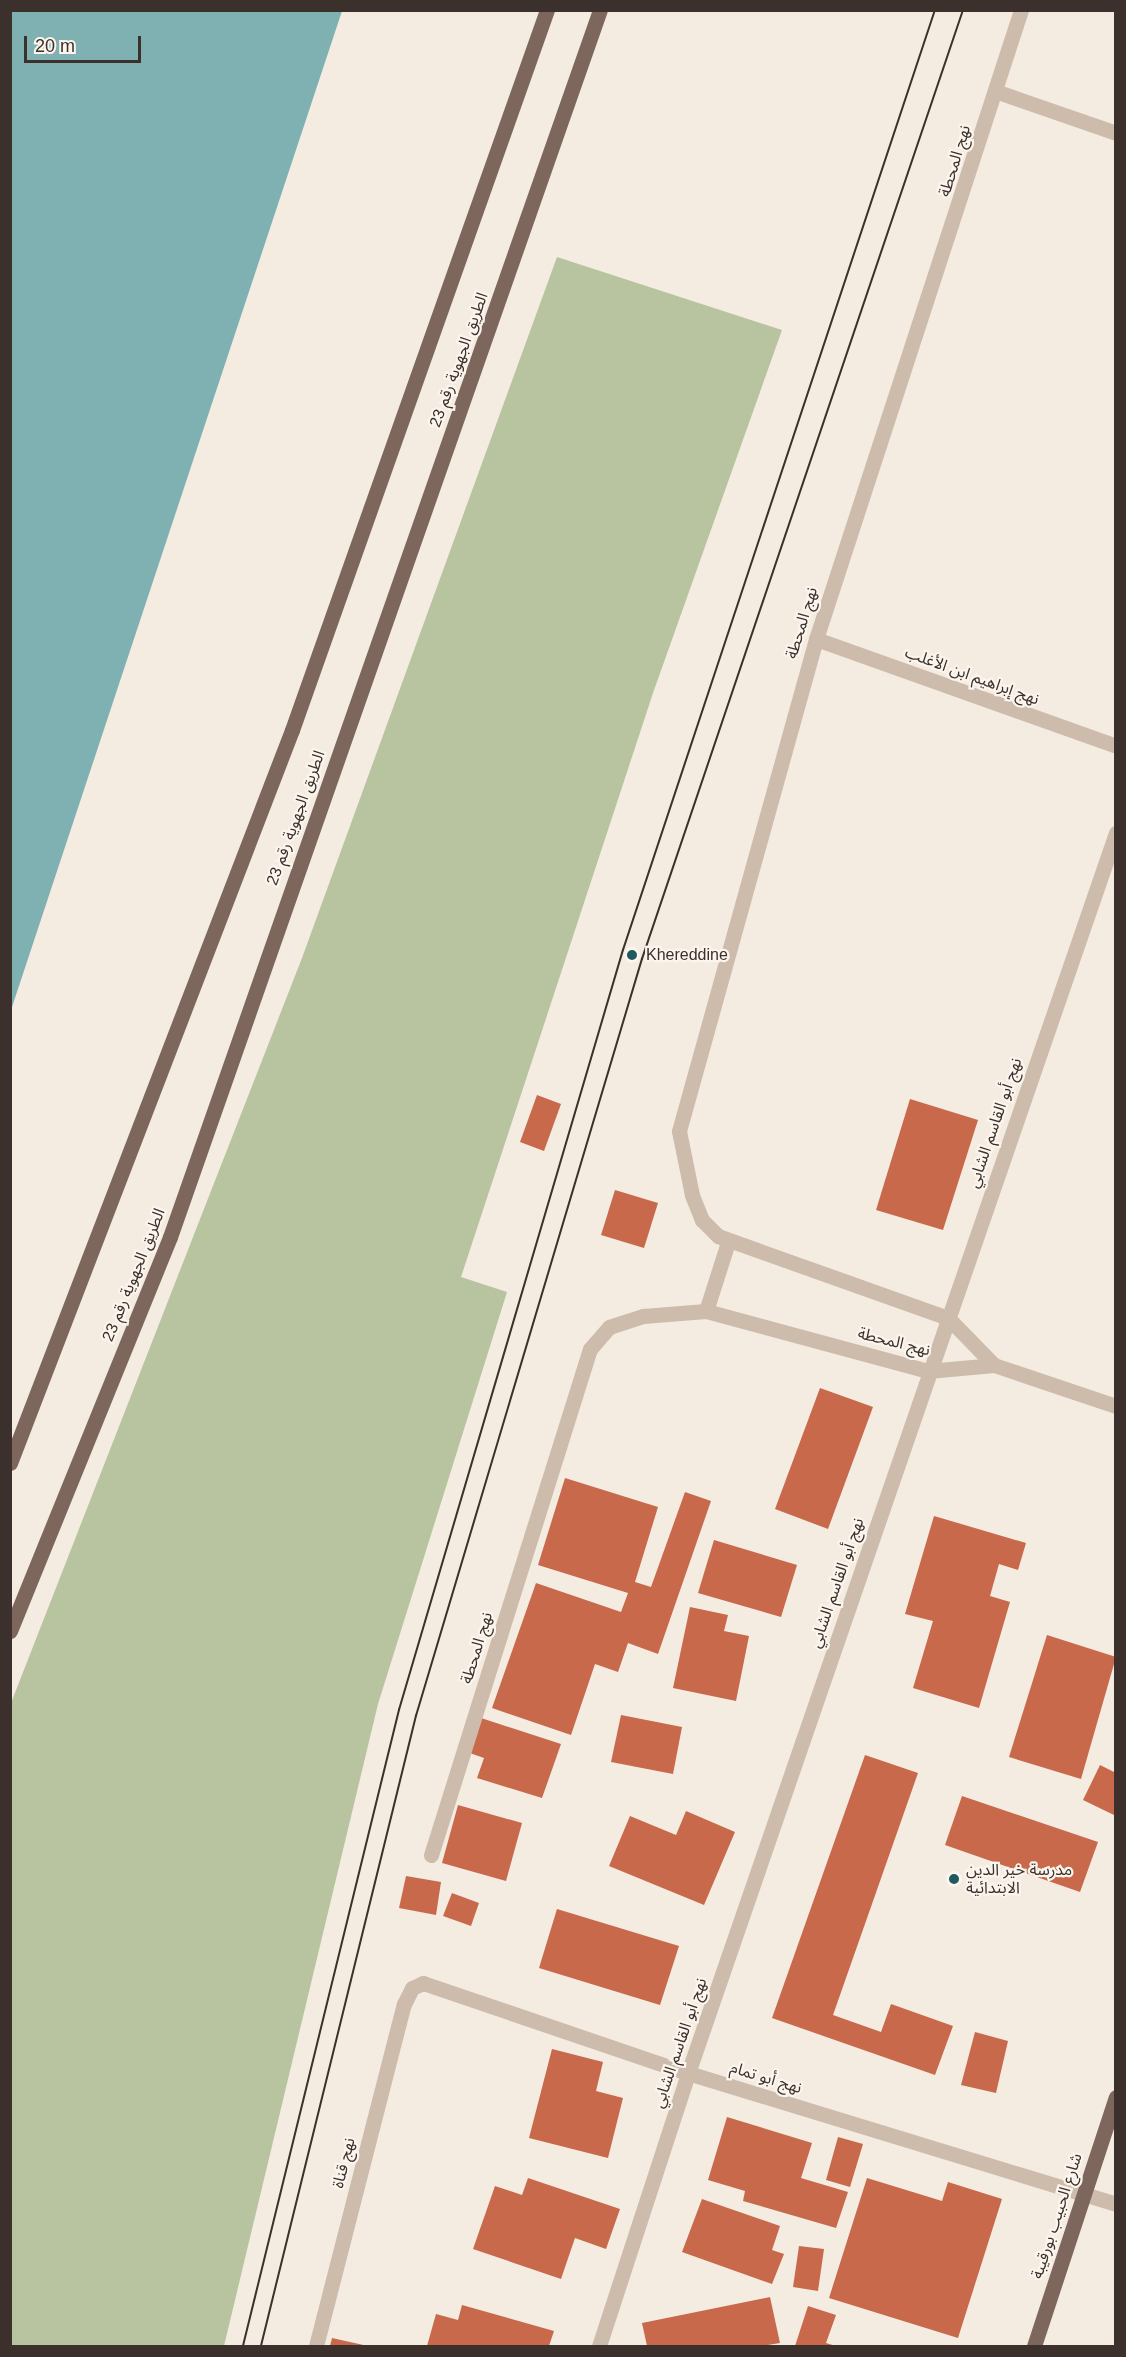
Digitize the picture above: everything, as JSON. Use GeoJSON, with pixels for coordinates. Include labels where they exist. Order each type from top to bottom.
{"type":"FeatureCollection","features":[{"type":"Feature","properties":{"kind":"main road","name":"الطريق الجهوية رقم 23"},"geometry":{"type":"LineString","coordinates":[[10,1463],[292,730],[547,10]]}},
{"type":"Feature","properties":{"kind":"main road","name":"الطريق الجهوية رقم 23"},"geometry":{"type":"LineString","coordinates":[[10,1631],[170,1237],[600,10]]}},
{"type":"Feature","properties":{"kind":"main road","name":"شارع الحبيب بورقيبة"},"geometry":{"type":"LineString","coordinates":[[1034,2346],[1116,2097]]}},
{"type":"Feature","properties":{"kind":"street","name":"نهج المحطة"},"geometry":{"type":"LineString","coordinates":[[994,1365],[948,1318],[728,1242],[706,1226],[692,1196],[680,1140],[681,1115],[816,639],[1021,10]]}},
{"type":"Feature","properties":{"kind":"street"},"geometry":{"type":"LineString","coordinates":[[995,91],[1116,133]]}},
{"type":"Feature","properties":{"kind":"street","name":"نهج إبراهيم ابن الأغلب"},"geometry":{"type":"LineString","coordinates":[[816,639],[1116,746]]}},
{"type":"Feature","properties":{"kind":"street","name":"نهج أبو القاسم الشابي"},"geometry":{"type":"LineString","coordinates":[[599,2346],[688,2073],[928,1371],[1116,833]]}},
{"type":"Feature","properties":{"kind":"street"},"geometry":{"type":"LineString","coordinates":[[706,1311],[728,1242]]}},
{"type":"Feature","properties":{"kind":"street","name":"نهج المحطة"},"geometry":{"type":"LineString","coordinates":[[431,1854],[590,1348],[597,1336],[622,1320],[706,1311],[928,1371],[994,1365]]}},
{"type":"Feature","properties":{"kind":"street"},"geometry":{"type":"LineString","coordinates":[[994,1365],[1116,1406]]}},
{"type":"Feature","properties":{"kind":"street","name":"نهج أبو تمام"},"geometry":{"type":"LineString","coordinates":[[410,1990],[427,1983],[688,2073],[1116,2204]]}},
{"type":"Feature","properties":{"kind":"street","name":"نهج قناة"},"geometry":{"type":"LineString","coordinates":[[316,2346],[410,1990]]}},
{"type":"Feature","properties":{"kind":"green space"},"geometry":{"type":"Polygon","coordinates":[[[557,257],[782,330],[653,693],[461,1277],[507,1292],[378,1704],[224,2346],[11,2346],[11,1703],[302,958],[557,257]]]}},
{"type":"Feature","properties":{"kind":"water"},"geometry":{"type":"Polygon","coordinates":[[[10,11],[342,11],[11,1010],[10,11]]]}},
{"type":"Feature","properties":{"kind":"building"},"geometry":{"type":"Polygon","coordinates":[[[537,1095],[561,1104],[544,1151],[520,1142],[537,1095]]]}},
{"type":"Feature","properties":{"kind":"building"},"geometry":{"type":"Polygon","coordinates":[[[910,1099],[978,1120],[943,1230],[876,1210],[910,1099]]]}},
{"type":"Feature","properties":{"kind":"building"},"geometry":{"type":"Polygon","coordinates":[[[615,1190],[658,1203],[644,1248],[601,1235],[615,1190]]]}},
{"type":"Feature","properties":{"kind":"building"},"geometry":{"type":"Polygon","coordinates":[[[820,1388],[873,1407],[828,1529],[775,1509],[820,1388]]]}},
{"type":"Feature","properties":{"kind":"building"},"geometry":{"type":"Polygon","coordinates":[[[565,1478],[658,1507],[635,1582],[651,1587],[685,1492],[711,1501],[658,1654],[628,1643],[618,1672],[595,1664],[571,1735],[492,1708],[536,1583],[621,1612],[628,1593],[538,1565],[565,1478]]]}},
{"type":"Feature","properties":{"kind":"building"},"geometry":{"type":"Polygon","coordinates":[[[934,1516],[1026,1543],[1018,1570],[999,1564],[990,1596],[1010,1602],[979,1708],[913,1688],[933,1621],[905,1614],[934,1516]]]}},
{"type":"Feature","properties":{"kind":"building"},"geometry":{"type":"Polygon","coordinates":[[[714,1540],[797,1565],[781,1617],[698,1593],[714,1540]]]}},
{"type":"Feature","properties":{"kind":"building"},"geometry":{"type":"Polygon","coordinates":[[[690,1607],[728,1615],[724,1631],[749,1636],[736,1701],[673,1688],[690,1607]]]}},
{"type":"Feature","properties":{"kind":"building"},"geometry":{"type":"Polygon","coordinates":[[[1047,1635],[1116,1657],[1081,1779],[1009,1757],[1047,1635]]]}},
{"type":"Feature","properties":{"kind":"building"},"geometry":{"type":"Polygon","coordinates":[[[621,1715],[682,1727],[673,1774],[611,1762],[621,1715]]]}},
{"type":"Feature","properties":{"kind":"building"},"geometry":{"type":"Polygon","coordinates":[[[475,1716],[561,1744],[542,1798],[477,1778],[484,1758],[464,1751],[475,1716]]]}},
{"type":"Feature","properties":{"kind":"building"},"geometry":{"type":"Polygon","coordinates":[[[865,1755],[918,1773],[833,2015],[881,2032],[891,2004],[953,2026],[935,2075],[772,2018],[865,1755]]]}},
{"type":"Feature","properties":{"kind":"building"},"geometry":{"type":"Polygon","coordinates":[[[1100,1765],[1116,1773],[1116,1816],[1083,1800],[1100,1765]]]}},
{"type":"Feature","properties":{"kind":"building"},"geometry":{"type":"Polygon","coordinates":[[[962,1796],[1098,1842],[1080,1892],[945,1845],[962,1796]]]}},
{"type":"Feature","properties":{"kind":"building"},"geometry":{"type":"Polygon","coordinates":[[[458,1805],[522,1823],[506,1881],[442,1863],[458,1805]]]}},
{"type":"Feature","properties":{"kind":"building"},"geometry":{"type":"Polygon","coordinates":[[[686,1811],[735,1832],[704,1905],[609,1866],[630,1816],[676,1835],[686,1811]]]}},
{"type":"Feature","properties":{"kind":"building"},"geometry":{"type":"Polygon","coordinates":[[[406,1876],[441,1882],[436,1915],[399,1908],[406,1876]]]}},
{"type":"Feature","properties":{"kind":"building"},"geometry":{"type":"Polygon","coordinates":[[[452,1893],[479,1903],[471,1926],[443,1916],[452,1893]]]}},
{"type":"Feature","properties":{"kind":"building"},"geometry":{"type":"Polygon","coordinates":[[[557,1909],[679,1946],[660,2005],[539,1968],[557,1909]]]}},
{"type":"Feature","properties":{"kind":"building"},"geometry":{"type":"Polygon","coordinates":[[[975,2032],[1008,2041],[996,2093],[961,2085],[975,2032]]]}},
{"type":"Feature","properties":{"kind":"building"},"geometry":{"type":"Polygon","coordinates":[[[552,2049],[603,2062],[596,2091],[623,2098],[608,2158],[529,2138],[552,2049]]]}},
{"type":"Feature","properties":{"kind":"building"},"geometry":{"type":"Polygon","coordinates":[[[727,2117],[812,2143],[801,2178],[848,2192],[836,2228],[743,2201],[745,2191],[708,2180],[727,2117]]]}},
{"type":"Feature","properties":{"kind":"building"},"geometry":{"type":"Polygon","coordinates":[[[838,2137],[863,2144],[850,2187],[826,2180],[838,2137]]]}},
{"type":"Feature","properties":{"kind":"building"},"geometry":{"type":"Polygon","coordinates":[[[528,2178],[620,2209],[606,2249],[575,2238],[561,2279],[473,2249],[495,2186],[522,2195],[528,2178]]]}},
{"type":"Feature","properties":{"kind":"building"},"geometry":{"type":"Polygon","coordinates":[[[867,2178],[942,2201],[948,2182],[1002,2199],[958,2338],[829,2298],[867,2178]]]}},
{"type":"Feature","properties":{"kind":"building"},"geometry":{"type":"Polygon","coordinates":[[[702,2199],[780,2226],[772,2250],[784,2254],[772,2284],[682,2252],[702,2199]]]}},
{"type":"Feature","properties":{"kind":"building"},"geometry":{"type":"Polygon","coordinates":[[[799,2246],[824,2249],[818,2291],[793,2287],[799,2246]]]}},
{"type":"Feature","properties":{"kind":"building"},"geometry":{"type":"Polygon","coordinates":[[[770,2297],[780,2343],[762,2346],[647,2346],[642,2323],[770,2297]]]}},
{"type":"Feature","properties":{"kind":"building"},"geometry":{"type":"Polygon","coordinates":[[[462,2305],[554,2331],[549,2346],[427,2346],[436,2314],[458,2320],[462,2305]]]}},
{"type":"Feature","properties":{"kind":"building"},"geometry":{"type":"Polygon","coordinates":[[[808,2306],[836,2315],[826,2343],[836,2346],[795,2346],[808,2306]]]}},
{"type":"Feature","properties":{"kind":"building"},"geometry":{"type":"Polygon","coordinates":[[[332,2338],[368,2346],[330,2346],[332,2338]]]}},
{"type":"Feature","properties":{"kind":"tram line"},"geometry":{"type":"LineString","coordinates":[[243,2346],[399,1710],[623,950],[935,10]]}},
{"type":"Feature","properties":{"kind":"tram line"},"geometry":{"type":"LineString","coordinates":[[261,2346],[416,1716],[642,959],[963,10]]}},
{"type":"Feature","properties":{"kind":"place","name":"Khereddine"},"geometry":{"type":"Point","coordinates":[632,955]}},
{"type":"Feature","properties":{"kind":"place","name":"مدرسة خير الدين الابتدائية"},"geometry":{"type":"Point","coordinates":[954,1879]}}]}
